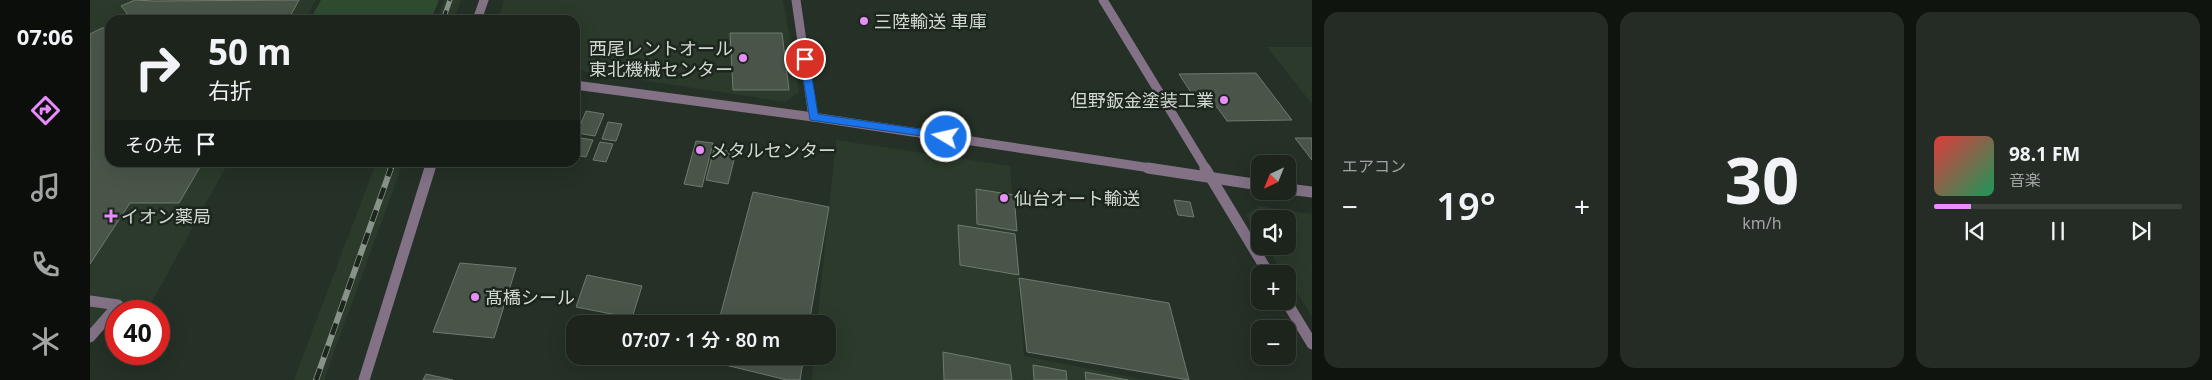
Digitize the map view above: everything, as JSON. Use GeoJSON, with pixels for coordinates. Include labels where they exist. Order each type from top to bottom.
{"type":"FeatureCollection","features":[{"type":"Feature","properties":{"kind":"street"},"geometry":{"type":"LineString","coordinates":[[479,15],[484,0]]}},
{"type":"Feature","properties":{"kind":"street"},"geometry":{"type":"LineString","coordinates":[[796,0],[814,117]]}},
{"type":"Feature","properties":{"kind":"street"},"geometry":{"type":"LineString","coordinates":[[1103,0],[1264,265]]}},
{"type":"Feature","properties":{"kind":"street"},"geometry":{"type":"LineString","coordinates":[[580,86],[814,117],[1251,184]]}},
{"type":"Feature","properties":{"kind":"street"},"geometry":{"type":"LineString","coordinates":[[364,380],[430,167]]}},
{"type":"Feature","properties":{"kind":"street"},"geometry":{"type":"LineString","coordinates":[[1296,190],[1312,192]]}},
{"type":"Feature","properties":{"kind":"street"},"geometry":{"type":"LineString","coordinates":[[90,302],[118,305],[90,337]]}},
{"type":"Feature","properties":{"kind":"street"},"geometry":{"type":"LineString","coordinates":[[1291,310],[1312,344]]}},
{"type":"Feature","properties":{"kind":"shaded area"},"geometry":{"type":"Polygon","coordinates":[[[90,0],[316,0],[308,15],[105,15],[105,167],[226,167],[153,300],[105,300],[105,326],[90,338],[90,0]]]}},
{"type":"Feature","properties":{"kind":"shaded area"},"geometry":{"type":"Polygon","coordinates":[[[444,0],[461,0],[456,15],[438,15],[444,0]]]}},
{"type":"Feature","properties":{"kind":"shaded area"},"geometry":{"type":"Polygon","coordinates":[[[504,0],[783,0],[799,92],[785,102],[580,71],[580,15],[500,15],[504,0]]]}},
{"type":"Feature","properties":{"kind":"shaded area"},"geometry":{"type":"Polygon","coordinates":[[[1267,47],[1312,47],[1312,104],[1267,47]]]}},
{"type":"Feature","properties":{"kind":"shaded area"},"geometry":{"type":"Polygon","coordinates":[[[836,140],[1010,166],[1024,356],[1146,380],[1026,380],[1026,378],[1025,380],[812,380],[813,365],[836,365],[836,315],[818,315],[836,140]]]}},
{"type":"Feature","properties":{"kind":"shaded area"},"geometry":{"type":"Polygon","coordinates":[[[374,167],[402,167],[324,380],[294,380],[374,167]]]}},
{"type":"Feature","properties":{"kind":"shaded area"},"geometry":{"type":"Polygon","coordinates":[[[1259,206],[1286,210],[1253,210],[1259,206]]]}},
{"type":"Feature","properties":{"kind":"shaded area"},"geometry":{"type":"Polygon","coordinates":[[[1251,212],[1251,223],[1246,215],[1251,212]]]}},
{"type":"Feature","properties":{"kind":"shaded area"},"geometry":{"type":"Polygon","coordinates":[[[1296,212],[1312,214],[1312,316],[1296,291],[1296,265],[1278,265],[1272,255],[1296,255],[1296,212]]]}},
{"type":"Feature","properties":{"kind":"green space"},"geometry":{"type":"Polygon","coordinates":[[[321,0],[439,0],[433,15],[313,15],[321,0]]]}},
{"type":"Feature","properties":{"kind":"building"},"geometry":{"type":"Polygon","coordinates":[[[135,0],[299,0],[291,15],[125,15],[127,13],[121,6],[135,0]]]}},
{"type":"Feature","properties":{"kind":"building"},"geometry":{"type":"Polygon","coordinates":[[[105,28],[105,167],[200,167],[179,203],[130,203],[90,264],[90,34],[105,28]]]}},
{"type":"Feature","properties":{"kind":"building"},"geometry":{"type":"Polygon","coordinates":[[[730,33],[782,33],[789,90],[733,90],[730,33]]]}},
{"type":"Feature","properties":{"kind":"building"},"geometry":{"type":"Polygon","coordinates":[[[1256,73],[1292,120],[1227,121],[1217,107],[1192,94],[1179,74],[1256,73]]]}},
{"type":"Feature","properties":{"kind":"building"},"geometry":{"type":"Polygon","coordinates":[[[586,111],[604,114],[595,136],[580,134],[580,126],[586,111]]]}},
{"type":"Feature","properties":{"kind":"building"},"geometry":{"type":"Polygon","coordinates":[[[608,122],[622,124],[616,141],[602,139],[608,122]]]}},
{"type":"Feature","properties":{"kind":"building"},"geometry":{"type":"Polygon","coordinates":[[[580,138],[593,140],[586,157],[580,156],[580,138]]]}},
{"type":"Feature","properties":{"kind":"building"},"geometry":{"type":"Polygon","coordinates":[[[1295,138],[1312,138],[1312,160],[1295,138]]]}},
{"type":"Feature","properties":{"kind":"building"},"geometry":{"type":"Polygon","coordinates":[[[696,141],[713,143],[702,187],[684,184],[696,141]]]}},
{"type":"Feature","properties":{"kind":"building"},"geometry":{"type":"Polygon","coordinates":[[[600,142],[613,144],[606,162],[593,160],[600,142]]]}},
{"type":"Feature","properties":{"kind":"building"},"geometry":{"type":"Polygon","coordinates":[[[714,149],[736,152],[728,184],[706,180],[714,149]]]}},
{"type":"Feature","properties":{"kind":"building"},"geometry":{"type":"Polygon","coordinates":[[[976,189],[1014,195],[1017,231],[977,224],[976,189]]]}},
{"type":"Feature","properties":{"kind":"building"},"geometry":{"type":"Polygon","coordinates":[[[753,192],[829,207],[811,315],[720,315],[753,192]]]}},
{"type":"Feature","properties":{"kind":"building"},"geometry":{"type":"Polygon","coordinates":[[[1174,200],[1190,202],[1194,217],[1178,215],[1174,200]]]}},
{"type":"Feature","properties":{"kind":"building"},"geometry":{"type":"Polygon","coordinates":[[[958,225],[1015,234],[1019,275],[960,265],[958,225]]]}},
{"type":"Feature","properties":{"kind":"building"},"geometry":{"type":"Polygon","coordinates":[[[460,263],[516,268],[494,338],[433,332],[460,263]]]}},
{"type":"Feature","properties":{"kind":"building"},"geometry":{"type":"Polygon","coordinates":[[[587,275],[642,286],[633,315],[617,315],[576,307],[587,275]]]}},
{"type":"Feature","properties":{"kind":"building"},"geometry":{"type":"Polygon","coordinates":[[[1019,278],[1169,303],[1189,380],[1027,352],[1019,278]]]}},
{"type":"Feature","properties":{"kind":"building"},"geometry":{"type":"Polygon","coordinates":[[[943,352],[1010,365],[1012,380],[944,380],[943,352]]]}},
{"type":"Feature","properties":{"kind":"building"},"geometry":{"type":"Polygon","coordinates":[[[725,365],[802,365],[800,380],[787,380],[725,365]]]}},
{"type":"Feature","properties":{"kind":"building"},"geometry":{"type":"Polygon","coordinates":[[[1033,365],[1066,371],[1067,380],[1034,380],[1033,365]]]}},
{"type":"Feature","properties":{"kind":"building"},"geometry":{"type":"Polygon","coordinates":[[[1085,372],[1128,380],[1086,380],[1085,372]]]}},
{"type":"Feature","properties":{"kind":"building"},"geometry":{"type":"Polygon","coordinates":[[[426,374],[453,380],[423,380],[426,374]]]}},
{"type":"Feature","properties":{"kind":"railway"},"geometry":{"type":"LineString","coordinates":[[445,15],[450,0]]}},
{"type":"Feature","properties":{"kind":"railway"},"geometry":{"type":"LineString","coordinates":[[316,380],[391,168]]}},
{"type":"Feature","properties":{"kind":"place","name":"三陸輸送 車庫"},"geometry":{"type":"Point","coordinates":[864,21]}},
{"type":"Feature","properties":{"kind":"place","name":"西尾レントオール 東北機械センター"},"geometry":{"type":"Point","coordinates":[743,58]}},
{"type":"Feature","properties":{"kind":"place","name":"但野鈑金塗装工業"},"geometry":{"type":"Point","coordinates":[1224,100]}},
{"type":"Feature","properties":{"kind":"place","name":"メタルセンター"},"geometry":{"type":"Point","coordinates":[700,150]}},
{"type":"Feature","properties":{"kind":"place","name":"仙台オート輸送"},"geometry":{"type":"Point","coordinates":[1004,198]}},
{"type":"Feature","properties":{"kind":"place","name":"イオン薬局"},"geometry":{"type":"Point","coordinates":[111,216]}},
{"type":"Feature","properties":{"kind":"place","name":"髙橋シール"},"geometry":{"type":"Point","coordinates":[475,297]}},
{"type":"Feature","properties":{"kind":"route"},"geometry":{"type":"LineString","coordinates":[[805,59],[814,117],[946,137]]}}]}
